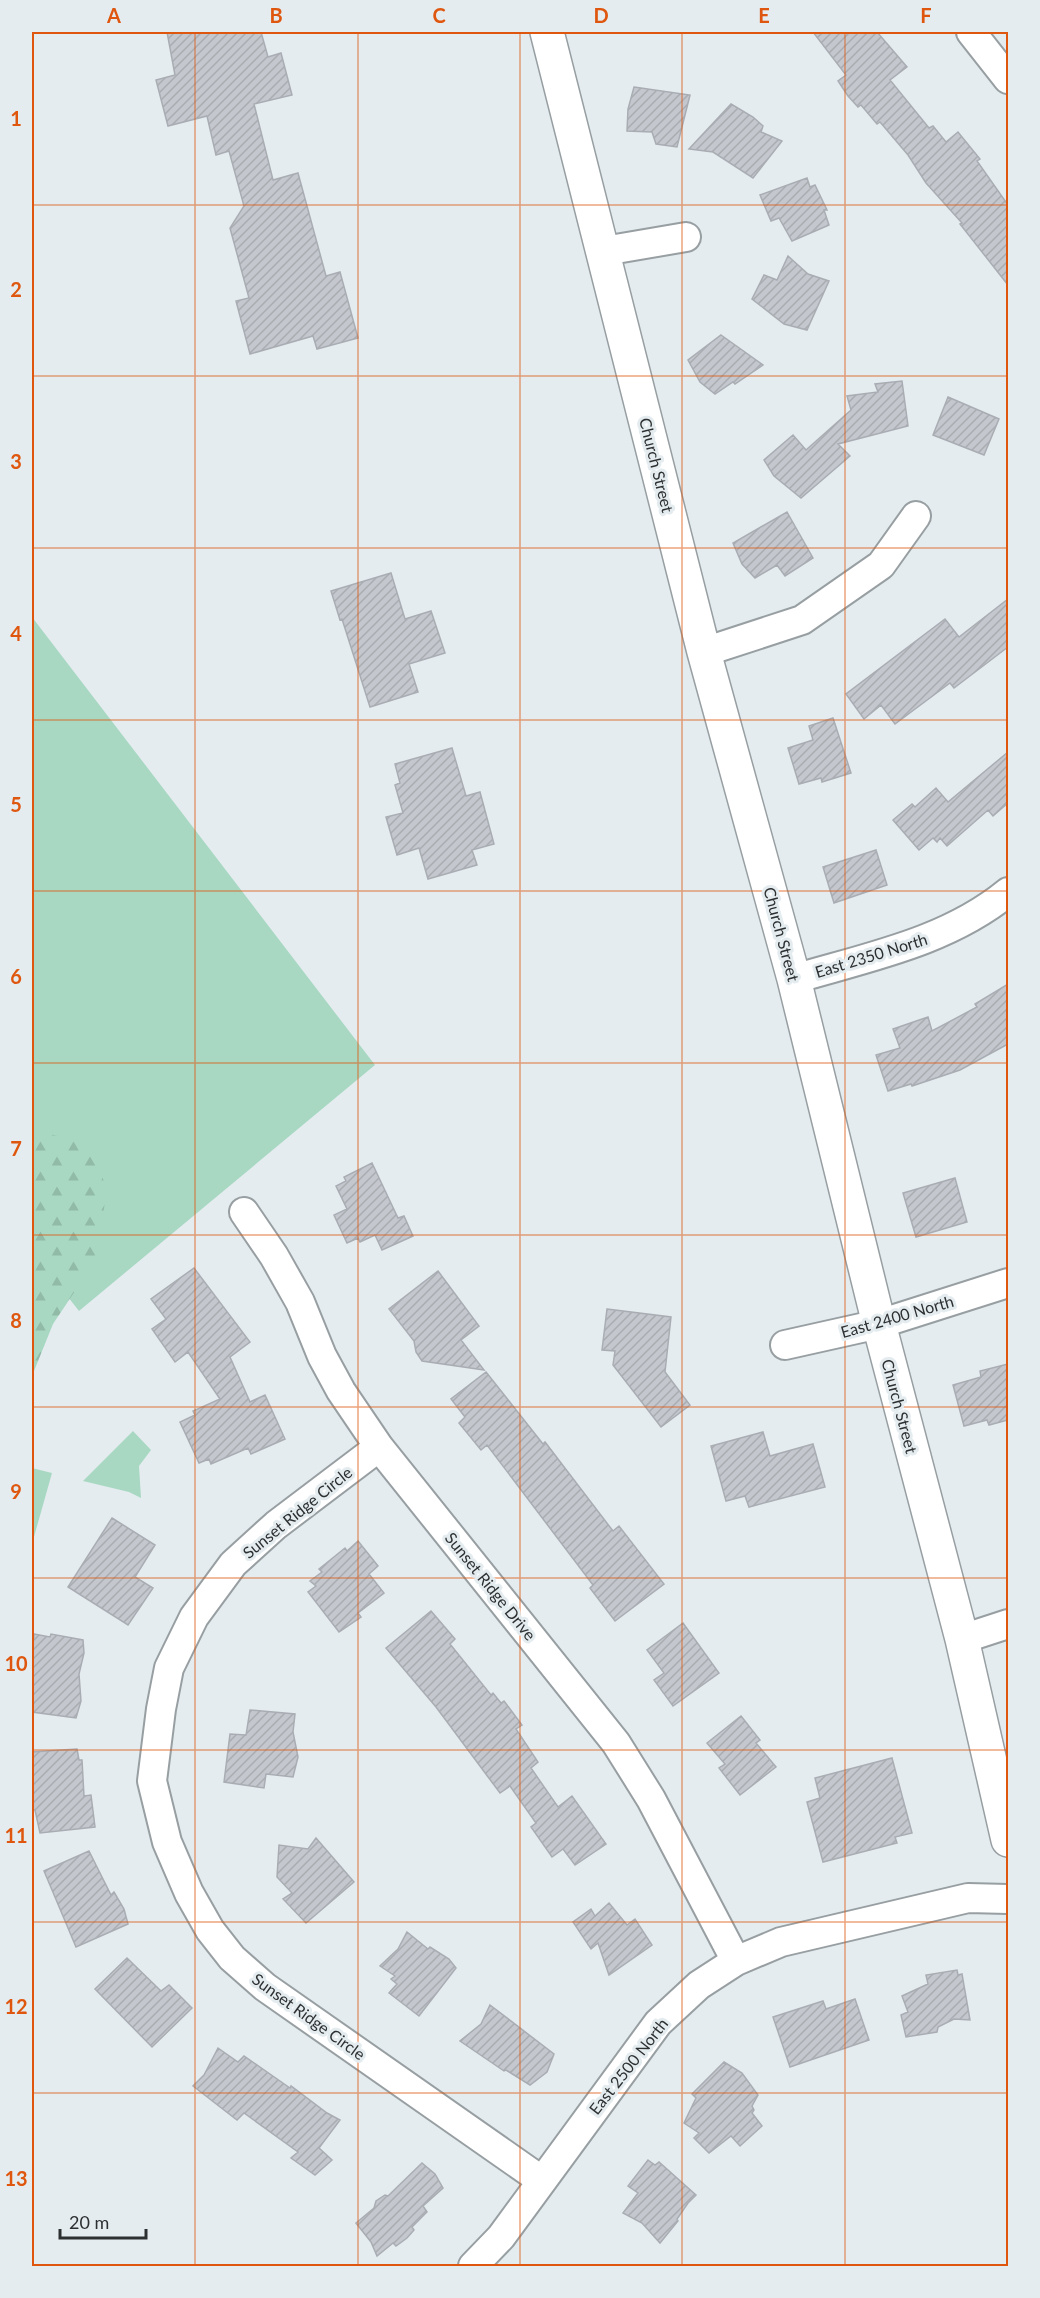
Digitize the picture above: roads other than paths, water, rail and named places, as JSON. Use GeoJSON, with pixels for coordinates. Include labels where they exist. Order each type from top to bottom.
{"type":"FeatureCollection","features":[{"type":"Feature","properties":{"kind":"street","name":"Church Street"},"geometry":{"type":"LineString","coordinates":[[547,32],[704,652],[794,979],[879,1324],[962,1639],[1008,1839]]}},
{"type":"Feature","properties":{"kind":"street"},"geometry":{"type":"LineString","coordinates":[[971,32],[1008,79]]}},
{"type":"Feature","properties":{"kind":"street"},"geometry":{"type":"LineString","coordinates":[[604,251],[686,237]]}},
{"type":"Feature","properties":{"kind":"street"},"geometry":{"type":"LineString","coordinates":[[704,652],[802,620],[881,565],[916,516]]}},
{"type":"Feature","properties":{"kind":"street","name":"East 2350 North"},"geometry":{"type":"LineString","coordinates":[[794,979],[918,943],[987,910],[1008,892]]}},
{"type":"Feature","properties":{"kind":"street","name":"Sunset Ridge Drive"},"geometry":{"type":"LineString","coordinates":[[244,1212],[274,1256],[300,1302],[322,1356],[341,1391],[379,1448],[616,1743],[651,1799],[736,1962]]}},
{"type":"Feature","properties":{"kind":"street","name":"East 2400 North"},"geometry":{"type":"LineString","coordinates":[[785,1345],[879,1324],[1008,1283]]}},
{"type":"Feature","properties":{"kind":"street","name":"Sunset Ridge Circle"},"geometry":{"type":"LineString","coordinates":[[379,1448],[276,1525],[233,1564],[194,1617],[169,1668],[161,1709],[152,1781],[167,1842],[189,1893],[210,1930],[232,1958],[265,1987],[541,2180]]}},
{"type":"Feature","properties":{"kind":"street"},"geometry":{"type":"LineString","coordinates":[[962,1639],[1008,1624]]}},
{"type":"Feature","properties":{"kind":"street","name":"East 2500 North"},"geometry":{"type":"LineString","coordinates":[[473,2266],[501,2237],[658,2023],[699,1985],[736,1962],[781,1942],[968,1898],[1008,1899]]}}]}
